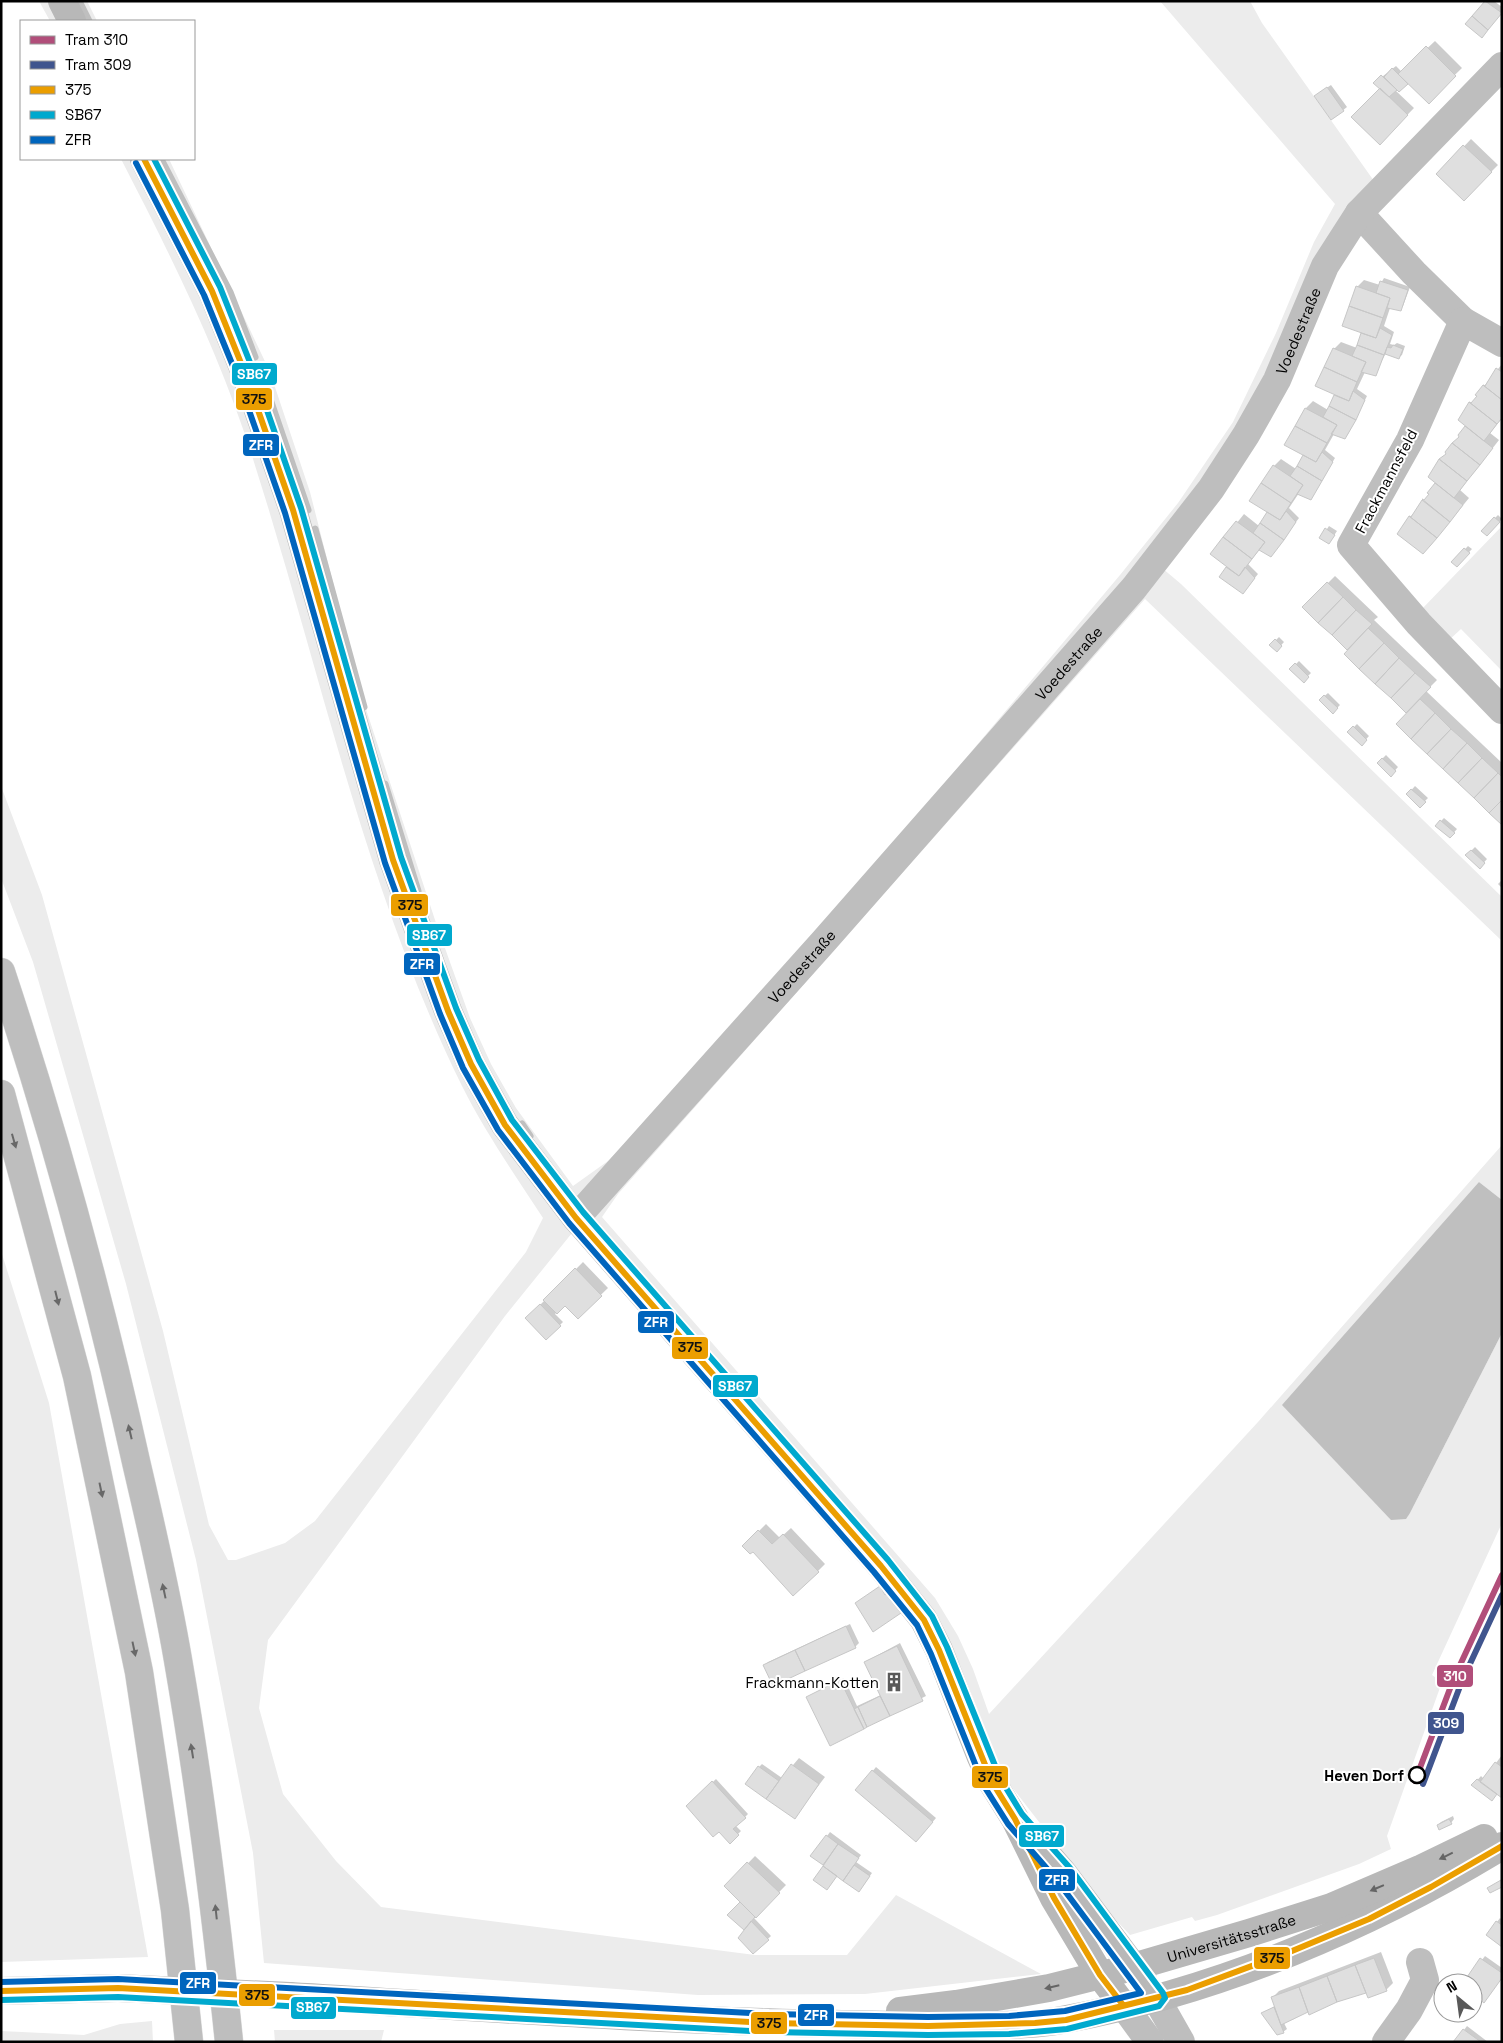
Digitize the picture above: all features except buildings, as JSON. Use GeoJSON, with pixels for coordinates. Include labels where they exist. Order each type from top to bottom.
{"type":"FeatureCollection","features":[{"type":"Feature","properties":{"kind":"main road","name":"Voedestraße"},"geometry":{"type":"LineString","coordinates":[[576,1218],[830,934],[1134,588],[1174,539],[1211,490],[1246,435],[1276,380],[1325,266],[1360,213],[1502,66]]}},
{"type":"Feature","properties":{"kind":"main road"},"geometry":{"type":"LineString","coordinates":[[1360,213],[1414,273],[1463,321],[1502,343]]}},
{"type":"Feature","properties":{"kind":"main road","name":"Frackmannsfeld"},"geometry":{"type":"LineString","coordinates":[[1463,321],[1410,440],[1351,546],[1419,624],[1502,710]]}},
{"type":"Feature","properties":{"kind":"main road"},"geometry":{"type":"LineString","coordinates":[[1,972],[76,1213],[112,1351],[147,1510],[178,1657],[210,1864],[229,2042]]}},
{"type":"Feature","properties":{"kind":"main road"},"geometry":{"type":"LineString","coordinates":[[1,1094],[77,1376],[139,1672],[174,1910],[189,2042]]}},
{"type":"Feature","properties":{"kind":"main road"},"geometry":{"type":"LineString","coordinates":[[1386,2042],[1409,2010],[1425,1980],[1420,1962]]}},
{"type":"Feature","properties":{"kind":"main road"},"geometry":{"type":"LineString","coordinates":[[1156,1998],[1181,2042]]}},
{"type":"Feature","properties":{"kind":"main road"},"geometry":{"type":"LineString","coordinates":[[1123,2006],[1150,2042]]}},
{"type":"Feature","properties":{"kind":"street"},"geometry":{"type":"LineString","coordinates":[[62,1],[72,20]]}},
{"type":"Feature","properties":{"kind":"street"},"geometry":{"type":"LineString","coordinates":[[145,160],[212,291],[245,373],[293,510],[393,860],[448,1011],[471,1064],[505,1124],[576,1218],[881,1566],[924,1620],[939,1650],[992,1782],[1015,1819],[1054,1898],[1100,1975],[1123,2006]]}},
{"type":"Feature","properties":{"kind":"street"},"geometry":{"type":"LineString","coordinates":[[1015,1819],[1063,1873],[1156,1998]]}},
{"type":"Feature","properties":{"kind":"street","name":"Universitätsstraße"},"geometry":{"type":"LineString","coordinates":[[769,2023],[956,2004],[1049,1988],[1133,1967],[1331,1907],[1414,1872],[1502,1830]]}},
{"type":"Feature","properties":{"kind":"street","name":"Universitätsstraße"},"geometry":{"type":"LineString","coordinates":[[1,1991],[118,1988],[769,2023],[1010,2025],[1066,2020],[1187,1990],[1292,1951],[1369,1919],[1432,1887],[1502,1846]]}},
{"type":"Feature","properties":{"kind":"shaded area"},"geometry":{"type":"Polygon","coordinates":[[[39,1],[87,1],[96,20],[49,20],[39,1]]]}},
{"type":"Feature","properties":{"kind":"shaded area"},"geometry":{"type":"Polygon","coordinates":[[[1160,1],[1250,1],[1262,23],[1374,181],[1211,474],[1149,557],[1181,584],[1502,897],[1502,941],[1145,599],[618,1194],[602,1217],[935,1598],[958,1636],[973,1669],[989,1714],[1258,1422],[1502,1145],[1502,1200],[1479,1182],[1410,1513],[1502,1333],[1502,1523],[1432,1675],[1442,1682],[1387,1836],[1391,1849],[1359,1864],[1217,1915],[1195,1921],[1192,1917],[1130,1935],[1111,1915],[1001,1773],[944,1687],[899,1603],[572,1233],[505,1316],[268,1640],[259,1708],[283,1794],[336,1861],[381,1907],[755,1955],[847,1955],[896,1895],[1041,1974],[865,1994],[698,1995],[264,1963],[253,1853],[196,1560],[126,1284],[33,962],[1,878],[1,786],[42,895],[163,1331],[209,1525],[228,1560],[236,1560],[285,1543],[315,1521],[526,1252],[543,1218],[480,1120],[462,1086],[428,1010],[397,933],[370,855],[277,538],[240,420],[193,306],[122,160],[169,160],[270,372],[310,492],[363,700],[436,923],[470,1018],[491,1064],[516,1108],[573,1186],[608,1161],[657,1109],[891,847],[1120,575],[1178,503],[1233,422],[1276,333],[1314,242],[1335,204],[1160,1]]]}},
{"type":"Feature","properties":{"kind":"shaded area"},"geometry":{"type":"Polygon","coordinates":[[[1502,526],[1502,671],[1461,629],[1448,641],[1421,610],[1502,526]]]}},
{"type":"Feature","properties":{"kind":"shaded area"},"geometry":{"type":"Polygon","coordinates":[[[1479,1182],[1502,1200],[1502,1333],[1410,1513],[1406,1519],[1391,1520],[1282,1405],[1479,1182]]]}},
{"type":"Feature","properties":{"kind":"shaded area"},"geometry":{"type":"Polygon","coordinates":[[[1,1251],[49,1403],[148,1957],[1,1962],[1,1251]]]}},
{"type":"Feature","properties":{"kind":"shaded area"},"geometry":{"type":"Polygon","coordinates":[[[152,2021],[153,2042],[1,2042],[1,2031],[84,2035],[120,2024],[152,2021]]]}},
{"type":"Feature","properties":{"kind":"shaded area"},"geometry":{"type":"Polygon","coordinates":[[[274,2030],[384,2030],[381,2042],[275,2042],[274,2030]]]}},
{"type":"Feature","properties":{"kind":"waterway"},"geometry":{"type":"LineString","coordinates":[[79,1],[88,20]]}},
{"type":"Feature","properties":{"kind":"waterway"},"geometry":{"type":"LineString","coordinates":[[162,160],[230,292],[255,357]]}},
{"type":"Feature","properties":{"kind":"waterway"},"geometry":{"type":"LineString","coordinates":[[262,376],[308,510]]}},
{"type":"Feature","properties":{"kind":"waterway"},"geometry":{"type":"LineString","coordinates":[[315,529],[364,707]]}},
{"type":"Feature","properties":{"kind":"waterway"},"geometry":{"type":"LineString","coordinates":[[385,784],[418,891]]}},
{"type":"Feature","properties":{"kind":"waterway"},"geometry":{"type":"LineString","coordinates":[[522,1124],[530,1136]]}},
{"type":"Feature","properties":{"kind":"tram line","name":"310"},"geometry":{"type":"LineString","coordinates":[[1415,1781],[1454,1678],[1502,1575]]}},
{"type":"Feature","properties":{"kind":"tram line","name":"309"},"geometry":{"type":"LineString","coordinates":[[1423,1784],[1462,1681],[1502,1595]]}},
{"type":"Feature","properties":{"kind":"transit line","name":"375"},"geometry":{"type":"LineString","coordinates":[[145,160],[212,291],[245,373],[293,510],[393,860],[448,1011],[471,1064],[505,1125],[576,1218],[881,1566],[924,1620],[939,1650],[992,1782],[1015,1819],[1054,1898],[1100,1975],[1123,2005]]}},
{"type":"Feature","properties":{"kind":"transit line","name":"SB67"},"geometry":{"type":"LineString","coordinates":[[1,2000],[118,1997],[769,2032],[928,2035],[1009,2034],[1067,2029],[1159,2006],[1165,1998],[1070,1868],[1022,1814],[1000,1778],[947,1647],[932,1616],[888,1560],[583,1212],[512,1120],[479,1060],[456,1008],[401,857],[301,508],[253,370],[220,287],[155,160]]}},
{"type":"Feature","properties":{"kind":"transit line","name":"ZFR"},"geometry":{"type":"LineString","coordinates":[[1,1982],[118,1979],[769,2014],[928,2017],[1009,2016],[1065,2011],[1141,1993],[1056,1879],[1008,1824],[984,1786],[931,1654],[917,1625],[874,1572],[569,1223],[498,1130],[463,1068],[440,1014],[385,863],[285,513],[237,376],[204,295],[136,163]]}},
{"type":"Feature","properties":{"kind":"transit line","name":"375"},"geometry":{"type":"LineString","coordinates":[[1,1991],[118,1988],[769,2023],[928,2026],[1035,2023],[1066,2020],[1187,1990],[1292,1951],[1369,1919],[1431,1887],[1502,1846]]}},
{"type":"Feature","properties":{"kind":"place","name":"Frackmann-Kotten"},"geometry":{"type":"Point","coordinates":[894,1682]}},
{"type":"Feature","properties":{"kind":"place","name":"Heven Dorf"},"geometry":{"type":"Point","coordinates":[1417,1775]}}]}
